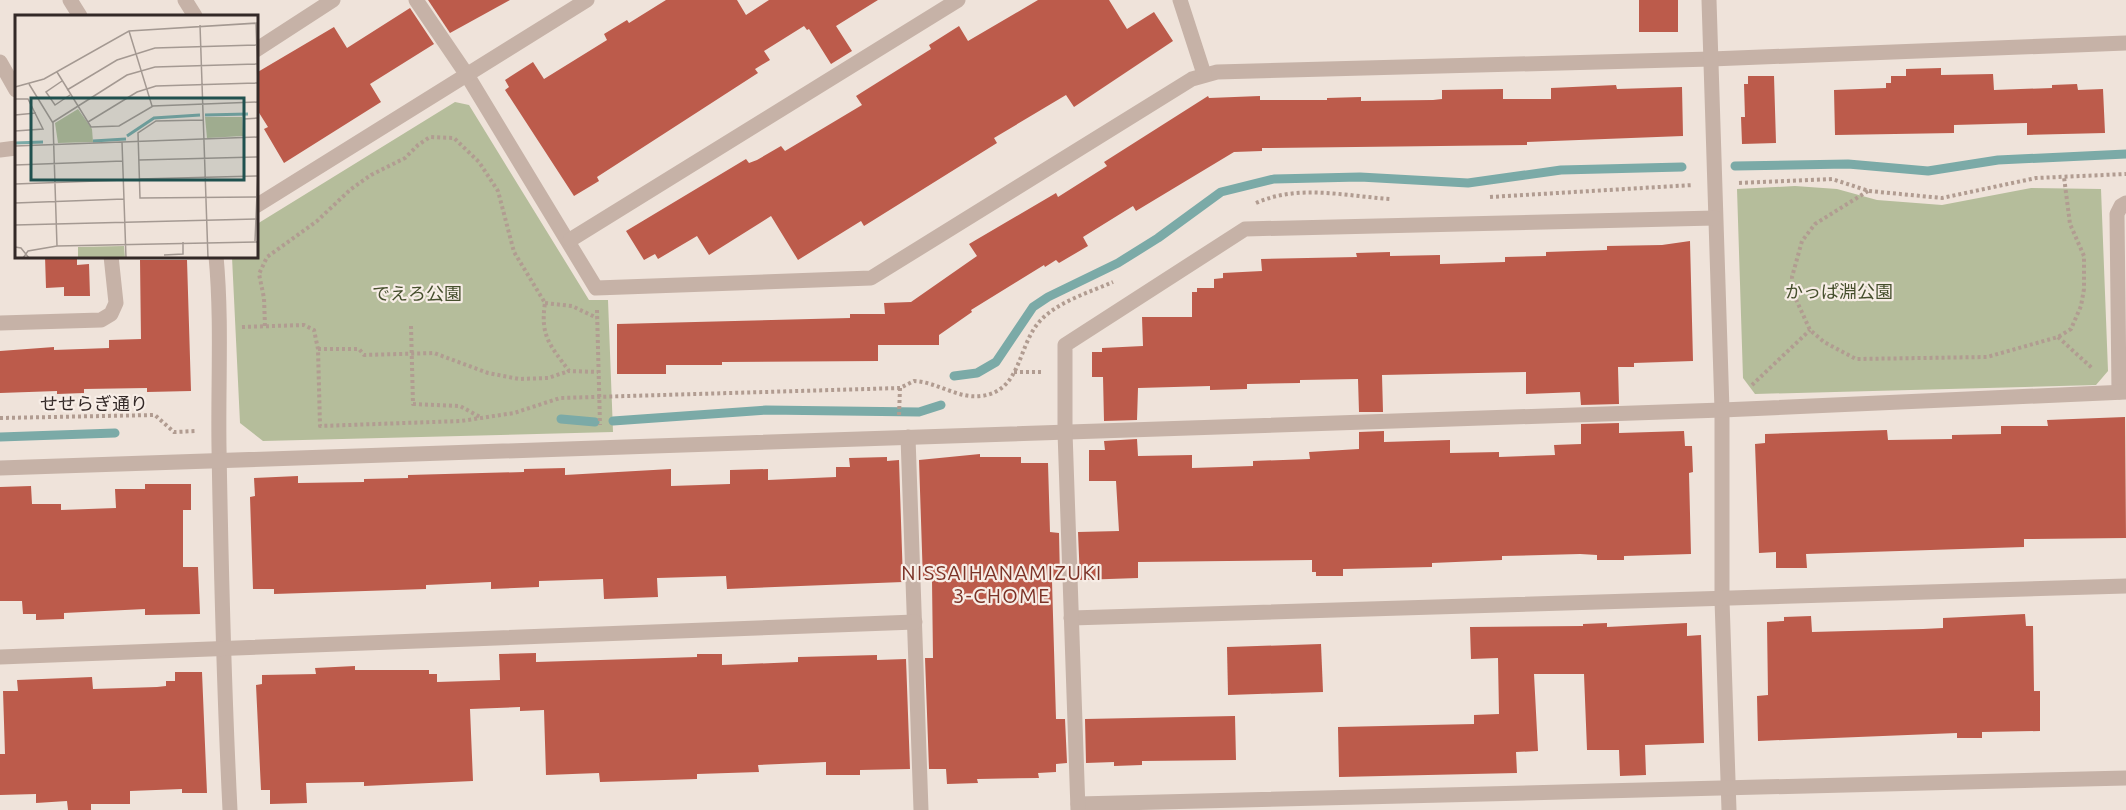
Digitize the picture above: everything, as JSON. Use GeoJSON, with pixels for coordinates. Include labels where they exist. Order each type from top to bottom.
{"type":"FeatureCollection","features":[{"type":"Feature","properties":{"kind":"street"},"geometry":{"type":"LineString","coordinates":[[70,0],[79,15]]}},
{"type":"Feature","properties":{"kind":"street"},"geometry":{"type":"LineString","coordinates":[[185,0],[194,15]]}},
{"type":"Feature","properties":{"kind":"street"},"geometry":{"type":"LineString","coordinates":[[258,49],[333,0]]}},
{"type":"Feature","properties":{"kind":"street"},"geometry":{"type":"LineString","coordinates":[[416,0],[467,75],[570,240],[597,288],[871,278],[1192,79],[1204,74],[2126,43]]}},
{"type":"Feature","properties":{"kind":"street"},"geometry":{"type":"LineString","coordinates":[[258,205],[587,0]]}},
{"type":"Feature","properties":{"kind":"street"},"geometry":{"type":"LineString","coordinates":[[570,240],[958,0]]}},
{"type":"Feature","properties":{"kind":"street"},"geometry":{"type":"LineString","coordinates":[[1180,0],[1204,74]]}},
{"type":"Feature","properties":{"kind":"street"},"geometry":{"type":"LineString","coordinates":[[1709,0],[1722,410],[1722,600],[1729,810]]}},
{"type":"Feature","properties":{"kind":"street"},"geometry":{"type":"LineString","coordinates":[[0,62],[15,88]]}},
{"type":"Feature","properties":{"kind":"street"},"geometry":{"type":"LineString","coordinates":[[0,150],[15,148]]}},
{"type":"Feature","properties":{"kind":"street"},"geometry":{"type":"LineString","coordinates":[[0,468],[1722,410],[2123,392],[2117,214],[2121,206],[2126,203]]}},
{"type":"Feature","properties":{"kind":"street"},"geometry":{"type":"LineString","coordinates":[[1715,218],[1245,229],[1065,345],[1065,432],[1078,807],[2126,778]]}},
{"type":"Feature","properties":{"kind":"street"},"geometry":{"type":"LineString","coordinates":[[0,323],[101,320],[111,314],[116,303],[111,258]]}},
{"type":"Feature","properties":{"kind":"street"},"geometry":{"type":"LineString","coordinates":[[216,258],[222,314],[219,431],[222,649],[230,810]]}},
{"type":"Feature","properties":{"kind":"street"},"geometry":{"type":"LineString","coordinates":[[908,437],[921,810]]}},
{"type":"Feature","properties":{"kind":"street"},"geometry":{"type":"LineString","coordinates":[[1071,618],[2126,586]]}},
{"type":"Feature","properties":{"kind":"street"},"geometry":{"type":"LineString","coordinates":[[0,657],[915,622]]}},
{"type":"Feature","properties":{"kind":"path"},"geometry":{"type":"LineString","coordinates":[[265,326],[264,298],[259,274],[267,257],[317,221],[351,189],[370,175],[405,158],[430,137],[454,138],[479,162],[498,191],[514,252],[545,303],[542,324],[553,349],[569,371]]}},
{"type":"Feature","properties":{"kind":"path"},"geometry":{"type":"LineString","coordinates":[[1869,191],[1815,224],[1802,241],[1792,277],[1794,295],[1810,330],[1824,342],[1856,359],[1873,360],[1918,356],[1951,359],[1987,357],[2058,337],[2071,329],[2081,306],[2085,272],[2084,256],[2067,208],[2064,177]]}},
{"type":"Feature","properties":{"kind":"path"},"geometry":{"type":"LineString","coordinates":[[597,288],[601,449]]}},
{"type":"Feature","properties":{"kind":"path"},"geometry":{"type":"LineString","coordinates":[[545,303],[572,306],[597,318]]}},
{"type":"Feature","properties":{"kind":"path"},"geometry":{"type":"LineString","coordinates":[[411,326],[413,404],[460,406],[480,418]]}},
{"type":"Feature","properties":{"kind":"path"},"geometry":{"type":"LineString","coordinates":[[1745,391],[1810,330]]}},
{"type":"Feature","properties":{"kind":"path"},"geometry":{"type":"LineString","coordinates":[[2058,337],[2097,372]]}},
{"type":"Feature","properties":{"kind":"path"},"geometry":{"type":"LineString","coordinates":[[318,349],[359,349],[364,355],[434,353],[488,373],[519,380],[548,378],[569,371],[598,372]]}},
{"type":"Feature","properties":{"kind":"path"},"geometry":{"type":"LineString","coordinates":[[898,405],[900,388]]}},
{"type":"Feature","properties":{"kind":"path","name":"せせらぎ通り"},"geometry":{"type":"LineString","coordinates":[[0,418],[155,415],[174,432],[219,431]]}},
{"type":"Feature","properties":{"kind":"green space","name":"でえろ公園"},"geometry":{"type":"Polygon","coordinates":[[[455,102],[469,105],[589,300],[608,300],[613,432],[263,441],[240,423],[232,258],[258,258],[258,223],[455,102]]]}},
{"type":"Feature","properties":{"kind":"green space","name":"かっぱ淵公園"},"geometry":{"type":"Polygon","coordinates":[[[1795,186],[1837,189],[1877,200],[1942,205],[2031,188],[2101,189],[2108,371],[2096,385],[1755,394],[1743,378],[1737,189],[1795,186]]]}},
{"type":"Feature","properties":{"kind":"building"},"geometry":{"type":"Polygon","coordinates":[[[428,0],[510,0],[450,33],[428,0]]]}},
{"type":"Feature","properties":{"kind":"building"},"geometry":{"type":"Polygon","coordinates":[[[666,0],[737,0],[746,15],[769,0],[878,0],[836,26],[852,51],[831,64],[809,29],[807,30],[804,26],[764,51],[770,60],[755,69],[758,73],[597,177],[599,181],[574,196],[505,90],[509,87],[505,80],[533,62],[544,79],[607,40],[604,34],[627,20],[629,23],[666,0]]]}},
{"type":"Feature","properties":{"kind":"building"},"geometry":{"type":"Polygon","coordinates":[[[1038,0],[1109,0],[1127,29],[1154,12],[1173,41],[1074,107],[1066,95],[994,138],[997,143],[864,226],[861,221],[798,260],[771,216],[709,255],[697,236],[658,259],[655,254],[644,260],[626,231],[746,159],[749,163],[781,146],[785,151],[862,105],[856,96],[931,49],[929,45],[959,26],[968,41],[1038,0]]]}},
{"type":"Feature","properties":{"kind":"building"},"geometry":{"type":"Polygon","coordinates":[[[1639,0],[1678,0],[1678,32],[1639,32],[1639,0]]]}},
{"type":"Feature","properties":{"kind":"building"},"geometry":{"type":"Polygon","coordinates":[[[410,8],[434,44],[370,84],[381,102],[284,163],[264,129],[268,127],[258,111],[258,72],[334,27],[347,48],[410,8]]]}},
{"type":"Feature","properties":{"kind":"building"},"geometry":{"type":"Polygon","coordinates":[[[1941,68],[1941,75],[1993,74],[1994,90],[2052,88],[2052,85],[2077,84],[2078,90],[2103,89],[2105,133],[2027,135],[2027,123],[1954,125],[1954,133],[1835,135],[1834,90],[1886,88],[1886,83],[1891,83],[1891,76],[1906,76],[1906,69],[1941,68]]]}},
{"type":"Feature","properties":{"kind":"building"},"geometry":{"type":"Polygon","coordinates":[[[1748,76],[1774,76],[1776,143],[1742,144],[1741,117],[1745,117],[1744,84],[1748,84],[1748,76]]]}},
{"type":"Feature","properties":{"kind":"building"},"geometry":{"type":"Polygon","coordinates":[[[1616,85],[1617,89],[1682,87],[1683,136],[1527,142],[1527,145],[1262,148],[1262,151],[1234,152],[1136,211],[1133,206],[1083,237],[1088,246],[1059,263],[1056,260],[1045,267],[1044,265],[971,310],[972,312],[939,335],[939,345],[878,345],[878,361],[722,362],[722,365],[666,365],[666,374],[617,374],[617,324],[850,318],[850,314],[885,314],[884,303],[911,302],[977,256],[969,244],[1056,193],[1058,197],[1107,166],[1104,162],[1208,96],[1209,98],[1260,96],[1260,100],[1327,100],[1327,98],[1361,97],[1361,101],[1433,100],[1442,99],[1442,90],[1503,89],[1503,99],[1551,99],[1551,88],[1616,85]]]}},
{"type":"Feature","properties":{"kind":"building"},"geometry":{"type":"Polygon","coordinates":[[[1690,241],[1693,361],[1634,363],[1634,367],[1618,367],[1619,404],[1581,405],[1580,392],[1526,394],[1526,372],[1382,375],[1383,412],[1359,412],[1358,379],[1300,380],[1300,383],[1247,384],[1247,389],[1210,390],[1210,386],[1138,388],[1137,420],[1104,421],[1103,377],[1092,377],[1092,352],[1102,352],[1102,348],[1143,346],[1142,317],[1192,317],[1192,292],[1197,292],[1197,288],[1214,288],[1214,279],[1223,278],[1223,273],[1262,271],[1261,259],[1357,257],[1356,253],[1390,252],[1390,256],[1440,255],[1440,264],[1505,262],[1505,257],[1546,256],[1546,252],[1607,250],[1607,246],[1662,245],[1690,241]]]}},
{"type":"Feature","properties":{"kind":"building"},"geometry":{"type":"Polygon","coordinates":[[[45,258],[77,258],[77,265],[89,264],[90,296],[64,296],[64,287],[46,288],[45,258]]]}},
{"type":"Feature","properties":{"kind":"building"},"geometry":{"type":"Polygon","coordinates":[[[140,260],[187,260],[191,391],[147,392],[147,388],[84,389],[84,393],[57,394],[57,391],[0,393],[0,351],[54,347],[54,350],[109,348],[109,340],[141,339],[140,260]]]}},
{"type":"Feature","properties":{"kind":"building"},"geometry":{"type":"Polygon","coordinates":[[[2125,417],[2126,538],[2024,539],[2024,547],[1806,554],[1807,568],[1776,568],[1776,552],[1759,553],[1755,444],[1765,443],[1765,434],[1887,430],[1888,440],[1952,439],[1952,435],[2001,434],[2001,426],[2048,426],[2047,420],[2125,417]]]}},
{"type":"Feature","properties":{"kind":"building"},"geometry":{"type":"Polygon","coordinates":[[[1619,423],[1619,433],[1684,431],[1685,446],[1692,446],[1693,472],[1689,473],[1691,554],[1624,556],[1624,560],[1597,560],[1597,555],[1580,554],[1502,556],[1502,560],[1432,563],[1432,567],[1343,569],[1343,576],[1316,576],[1316,572],[1312,572],[1312,560],[1138,562],[1138,578],[1080,580],[1078,532],[1119,531],[1116,481],[1089,481],[1089,450],[1105,450],[1104,441],[1137,439],[1138,456],[1192,455],[1192,468],[1253,466],[1253,461],[1310,459],[1309,452],[1359,449],[1359,432],[1384,431],[1384,442],[1450,440],[1450,453],[1499,452],[1499,457],[1555,455],[1554,445],[1581,444],[1581,424],[1619,423]]]}},
{"type":"Feature","properties":{"kind":"building"},"geometry":{"type":"Polygon","coordinates":[[[980,454],[980,457],[1021,457],[1021,463],[1048,463],[1050,532],[1059,533],[1060,580],[1052,581],[1056,719],[1065,719],[1067,763],[1056,764],[1056,772],[1038,773],[1039,778],[977,779],[978,783],[947,784],[946,769],[929,769],[925,658],[933,658],[932,581],[923,581],[919,460],[980,454]]]}},
{"type":"Feature","properties":{"kind":"building"},"geometry":{"type":"Polygon","coordinates":[[[887,457],[887,461],[899,460],[903,582],[727,589],[726,576],[657,578],[658,597],[604,599],[603,579],[539,581],[539,587],[491,589],[491,582],[426,585],[426,589],[274,594],[274,589],[253,589],[250,497],[255,496],[254,478],[298,476],[298,483],[364,482],[364,479],[408,478],[408,475],[524,472],[524,469],[565,468],[565,475],[671,469],[671,486],[730,484],[730,470],[768,469],[768,480],[836,477],[836,467],[850,467],[849,458],[887,457]]]}},
{"type":"Feature","properties":{"kind":"building"},"geometry":{"type":"Polygon","coordinates":[[[145,484],[191,484],[191,510],[183,510],[183,567],[198,567],[200,614],[145,615],[145,609],[64,613],[64,619],[36,620],[36,614],[23,614],[22,601],[0,601],[0,487],[31,486],[32,504],[61,504],[61,510],[116,508],[115,489],[145,489],[145,484]]]}},
{"type":"Feature","properties":{"kind":"building"},"geometry":{"type":"Polygon","coordinates":[[[2025,614],[2026,626],[2033,626],[2034,691],[2040,691],[2040,731],[1982,732],[1982,738],[1957,738],[1957,733],[1758,741],[1757,696],[1768,695],[1767,622],[1784,621],[1784,617],[1811,616],[1812,632],[1923,629],[1943,628],[1943,618],[2025,614]]]}},
{"type":"Feature","properties":{"kind":"building"},"geometry":{"type":"Polygon","coordinates":[[[1607,623],[1607,627],[1687,623],[1687,636],[1701,635],[1704,743],[1645,745],[1646,775],[1620,776],[1619,750],[1587,750],[1584,674],[1534,674],[1538,751],[1516,752],[1517,773],[1339,777],[1338,727],[1474,724],[1474,715],[1499,714],[1498,658],[1471,659],[1470,627],[1583,626],[1583,624],[1607,623]]]}},
{"type":"Feature","properties":{"kind":"building"},"geometry":{"type":"Polygon","coordinates":[[[1321,644],[1323,692],[1228,695],[1227,647],[1321,644]]]}},
{"type":"Feature","properties":{"kind":"building"},"geometry":{"type":"Polygon","coordinates":[[[536,653],[536,662],[697,657],[697,654],[722,654],[722,665],[798,662],[798,657],[877,655],[877,660],[906,659],[910,769],[860,770],[860,775],[826,775],[826,762],[758,765],[759,772],[697,774],[697,779],[600,782],[599,773],[546,775],[544,710],[520,711],[520,707],[470,709],[473,781],[364,786],[364,782],[306,783],[307,803],[270,804],[270,790],[261,790],[256,685],[262,684],[262,675],[316,674],[315,668],[355,666],[355,670],[429,670],[429,674],[437,674],[437,682],[500,680],[499,654],[536,653]]]}},
{"type":"Feature","properties":{"kind":"building"},"geometry":{"type":"Polygon","coordinates":[[[175,672],[202,672],[207,793],[182,793],[182,789],[130,791],[130,804],[91,804],[91,810],[68,810],[67,801],[36,803],[36,794],[0,795],[0,754],[5,754],[3,691],[18,691],[17,680],[92,677],[93,689],[157,687],[166,686],[166,681],[175,681],[175,672]]]}},
{"type":"Feature","properties":{"kind":"building"},"geometry":{"type":"Polygon","coordinates":[[[1235,716],[1236,760],[1142,761],[1142,765],[1114,766],[1114,762],[1086,763],[1085,719],[1235,716]]]}},
{"type":"Feature","properties":{"kind":"waterway"},"geometry":{"type":"LineString","coordinates":[[1735,166],[1848,164],[1928,171],[1998,160],[2126,154]]}},
{"type":"Feature","properties":{"kind":"waterway"},"geometry":{"type":"LineString","coordinates":[[954,376],[977,373],[996,362],[1033,307],[1048,297],[1118,263],[1158,238],[1221,192],[1274,179],[1360,177],[1468,183],[1561,170],[1682,167]]}},
{"type":"Feature","properties":{"kind":"waterway"},"geometry":{"type":"LineString","coordinates":[[613,421],[766,410],[919,412],[941,405]]}},
{"type":"Feature","properties":{"kind":"waterway"},"geometry":{"type":"LineString","coordinates":[[561,419],[595,422]]}},
{"type":"Feature","properties":{"kind":"waterway"},"geometry":{"type":"LineString","coordinates":[[0,437],[115,433]]}},
{"type":"Feature","properties":{"kind":"district","name":"NISSAIHANAMIZUKI 3-CHOME"},"geometry":{"type":"Point","coordinates":[1002,584]}}]}
